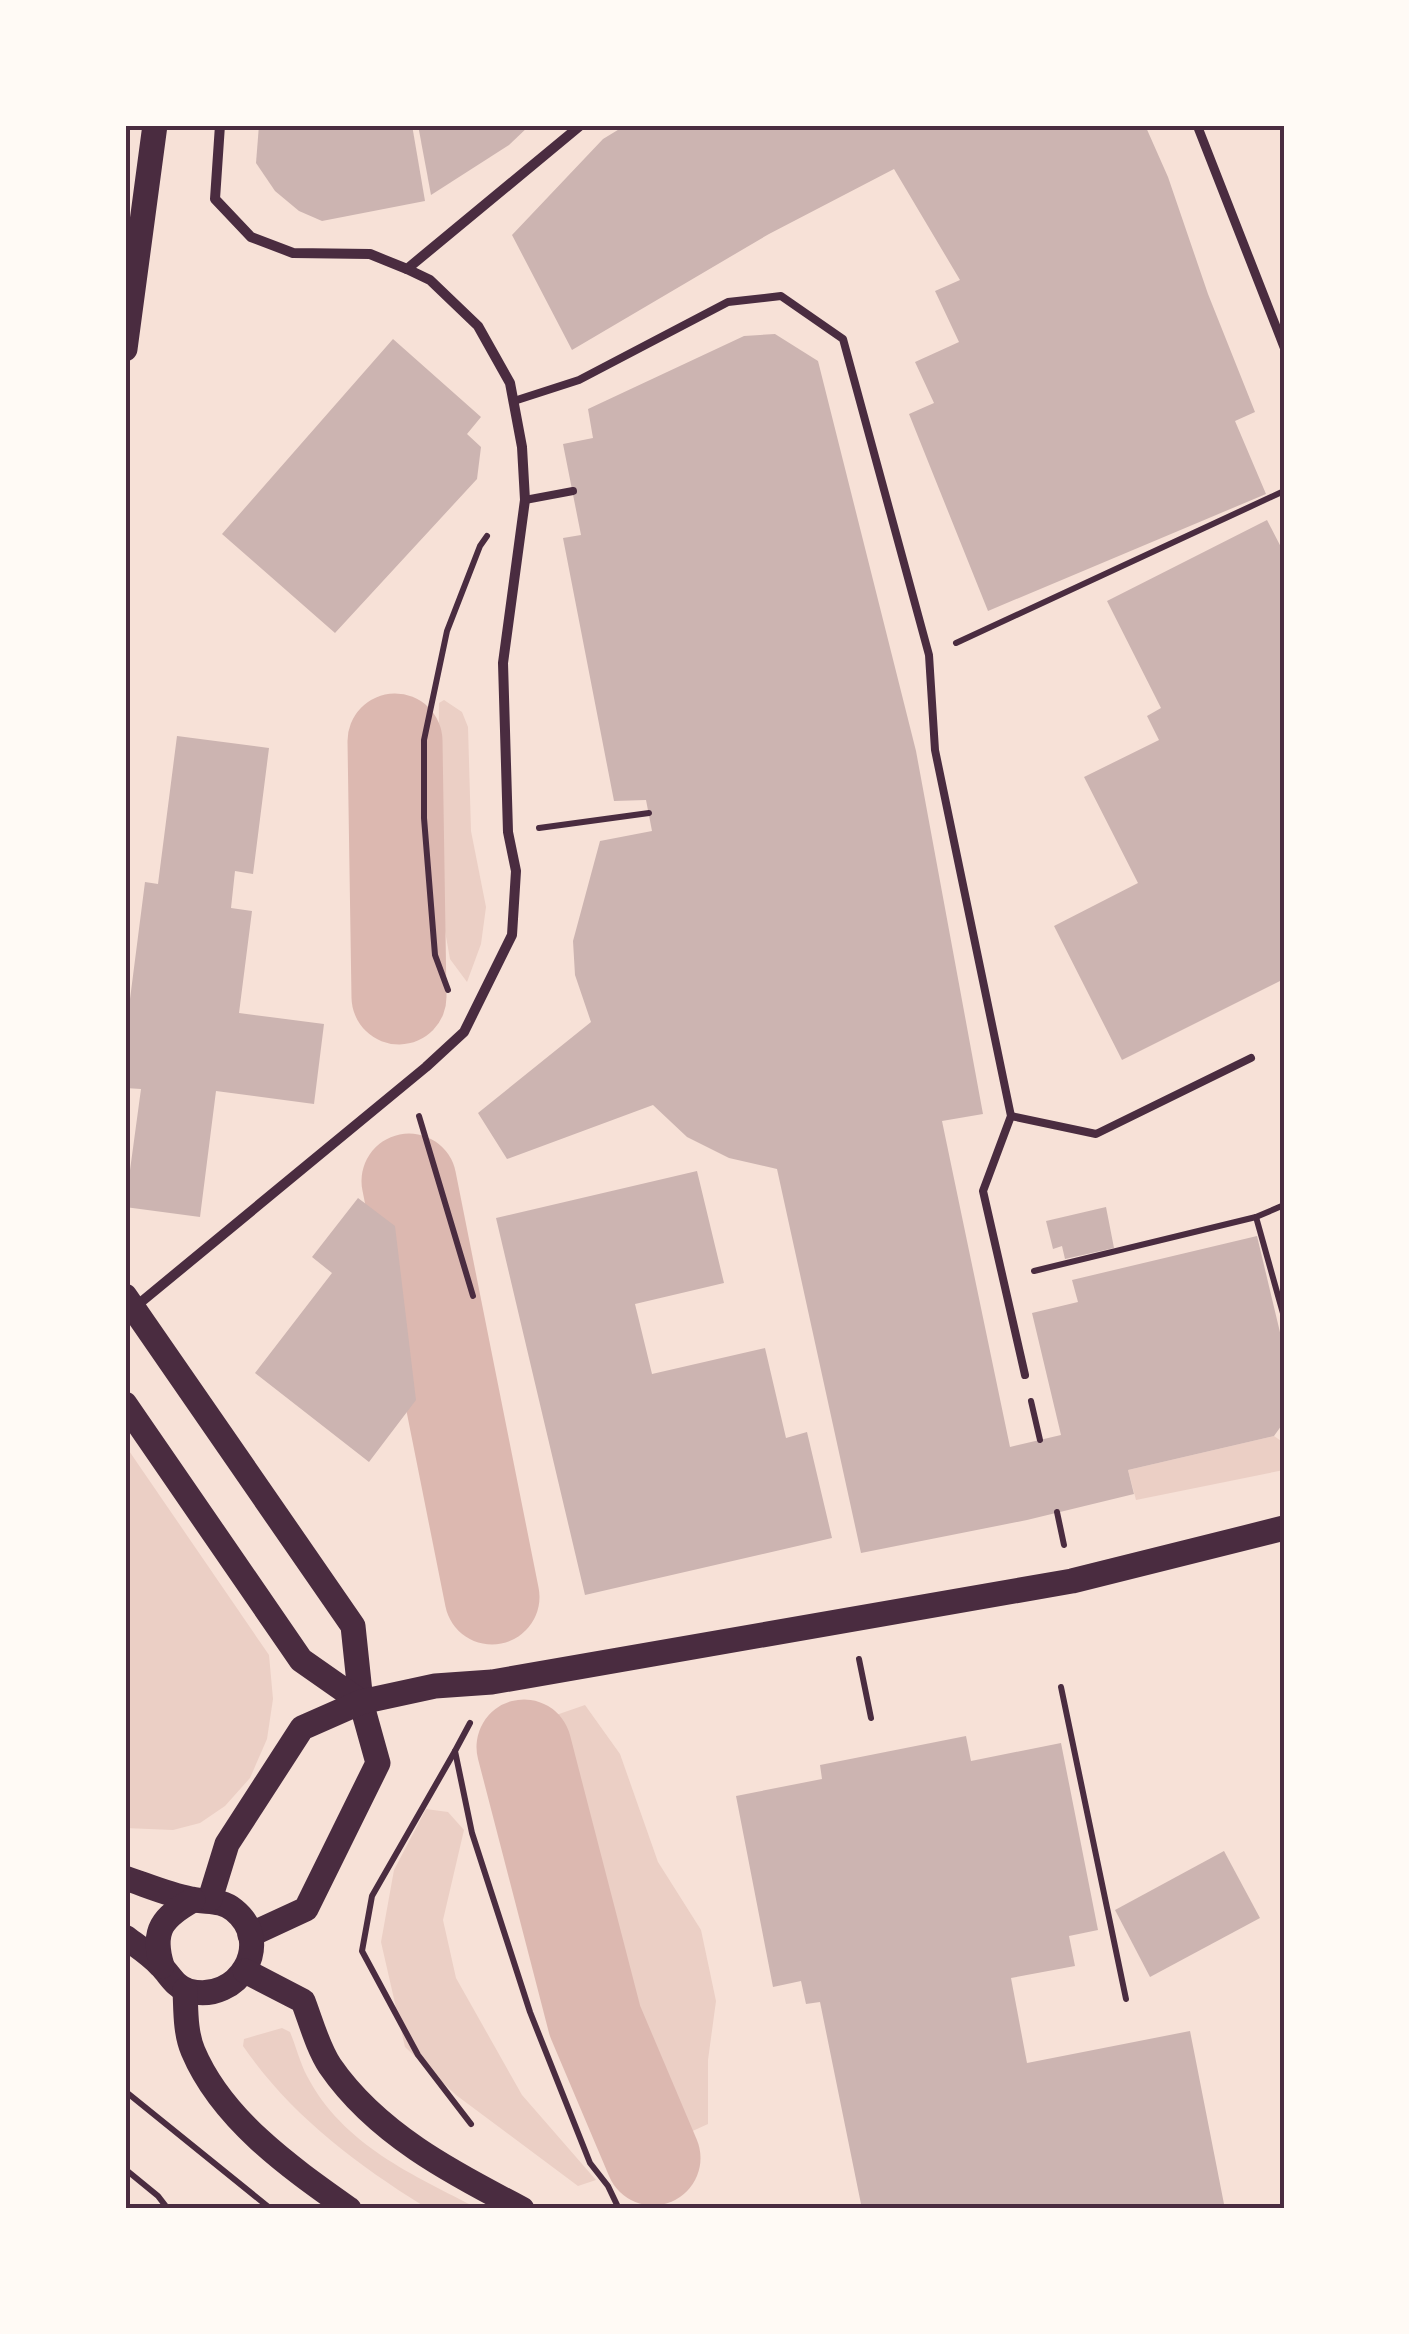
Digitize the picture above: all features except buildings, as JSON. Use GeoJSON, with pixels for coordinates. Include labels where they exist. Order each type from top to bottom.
{"type":"FeatureCollection","features":[{"type":"Feature","properties":{"kind":"main road"},"geometry":{"type":"LineString","coordinates":[[125,349],[155,125]]}},
{"type":"Feature","properties":{"kind":"main road"},"geometry":{"type":"LineString","coordinates":[[129,1302],[354,1626],[361,1702],[378,1763],[306,1909],[250,1935]]}},
{"type":"Feature","properties":{"kind":"main road"},"geometry":{"type":"LineString","coordinates":[[125,1404],[301,1660],[361,1702]]}},
{"type":"Feature","properties":{"kind":"main road"},"geometry":{"type":"LineString","coordinates":[[162,1966],[157,1950],[162,1925],[172,1912],[202,1900],[227,1844],[302,1728],[361,1702],[436,1686],[492,1682],[1072,1581],[1284,1528]]}},
{"type":"Feature","properties":{"kind":"main road"},"geometry":{"type":"LineString","coordinates":[[125,1878],[237,1912],[250,1935],[251,1952],[245,1971],[224,1990],[208,1993],[185,1990],[125,1937]]}},
{"type":"Feature","properties":{"kind":"main road"},"geometry":{"type":"LineString","coordinates":[[245,1971],[303,2001],[328,2063],[366,2110],[450,2172],[522,2209]]}},
{"type":"Feature","properties":{"kind":"main road"},"geometry":{"type":"LineString","coordinates":[[185,1990],[194,2053],[227,2103],[293,2169],[349,2209]]}},
{"type":"Feature","properties":{"kind":"street"},"geometry":{"type":"LineString","coordinates":[[129,1302],[289,1179],[460,1036],[512,934],[516,871],[508,832],[503,663],[525,500],[522,447],[510,383],[478,326],[430,280],[370,254],[293,253],[251,237],[215,199],[220,125]]}},
{"type":"Feature","properties":{"kind":"street"},"geometry":{"type":"LineString","coordinates":[[408,269],[581,125]]}},
{"type":"Feature","properties":{"kind":"street"},"geometry":{"type":"LineString","coordinates":[[1197,125],[1284,347]]}},
{"type":"Feature","properties":{"kind":"lane"},"geometry":{"type":"LineString","coordinates":[[514,401],[579,380],[728,302],[781,296],[843,339],[929,655],[935,750],[1011,1116],[983,1190],[1025,1375]]}},
{"type":"Feature","properties":{"kind":"lane"},"geometry":{"type":"LineString","coordinates":[[525,500],[572,491]]}},
{"type":"Feature","properties":{"kind":"lane"},"geometry":{"type":"LineString","coordinates":[[1011,1116],[1096,1134],[1251,1058]]}},
{"type":"Feature","properties":{"kind":"path"},"geometry":{"type":"LineString","coordinates":[[460,1036],[435,955],[424,818],[424,740],[442,670],[447,631],[480,546],[524,481]]}},
{"type":"Feature","properties":{"kind":"path"},"geometry":{"type":"LineString","coordinates":[[929,655],[1284,491]]}},
{"type":"Feature","properties":{"kind":"path"},"geometry":{"type":"LineString","coordinates":[[508,832],[649,812]]}},
{"type":"Feature","properties":{"kind":"path"},"geometry":{"type":"LineString","coordinates":[[408,1081],[472,1296]]}},
{"type":"Feature","properties":{"kind":"path"},"geometry":{"type":"LineString","coordinates":[[1004,1279],[1256,1217],[1284,1205]]}},
{"type":"Feature","properties":{"kind":"path"},"geometry":{"type":"LineString","coordinates":[[1256,1217],[1284,1316]]}},
{"type":"Feature","properties":{"kind":"path"},"geometry":{"type":"LineString","coordinates":[[851,1618],[871,1718]]}},
{"type":"Feature","properties":{"kind":"path"},"geometry":{"type":"LineString","coordinates":[[471,2124],[418,2056],[362,1951],[372,1896],[492,1682]]}},
{"type":"Feature","properties":{"kind":"path"},"geometry":{"type":"LineString","coordinates":[[1061,1688],[1126,1999]]}},
{"type":"Feature","properties":{"kind":"path"},"geometry":{"type":"LineString","coordinates":[[454,1751],[472,1833],[530,2012],[590,2163],[619,2209]]}},
{"type":"Feature","properties":{"kind":"path"},"geometry":{"type":"LineString","coordinates":[[125,2092],[271,2209]]}},
{"type":"Feature","properties":{"kind":"path"},"geometry":{"type":"LineString","coordinates":[[125,2169],[168,2209]]}},
{"type":"Feature","properties":{"kind":"shaded area"},"geometry":{"type":"Polygon","coordinates":[[[444,700],[462,712],[468,727],[471,831],[486,907],[481,944],[467,982],[450,959],[445,931],[437,924],[439,703],[444,700]]]}},
{"type":"Feature","properties":{"kind":"shaded area"},"geometry":{"type":"Polygon","coordinates":[[[1274,1436],[1284,1443],[1284,1470],[1136,1500],[1128,1470],[1274,1436]]]}},
{"type":"Feature","properties":{"kind":"shaded area"},"geometry":{"type":"Polygon","coordinates":[[[125,1445],[269,1655],[273,1699],[267,1739],[250,1778],[225,1806],[200,1823],[173,1830],[125,1828],[125,1445]]]}},
{"type":"Feature","properties":{"kind":"shaded area"},"geometry":{"type":"Polygon","coordinates":[[[585,1705],[620,1754],[658,1862],[701,1930],[716,2001],[708,2060],[708,2124],[664,2144],[604,2015],[541,1782],[536,1722],[585,1705]]]}},
{"type":"Feature","properties":{"kind":"shaded area"},"geometry":{"type":"Polygon","coordinates":[[[426,1809],[448,1812],[464,1830],[443,1920],[456,1978],[522,2095],[596,2180],[578,2186],[456,2095],[405,2047],[381,1942],[394,1870],[426,1809]]]}},
{"type":"Feature","properties":{"kind":"shaded area"},"geometry":{"type":"Polygon","coordinates":[[[282,2028],[290,2032],[307,2076],[340,2121],[382,2156],[479,2209],[430,2209],[422,2205],[347,2153],[302,2114],[243,2046],[244,2039],[282,2028]]]}},
{"type":"Feature","properties":{"kind":"waterway"},"geometry":{"type":"LineString","coordinates":[[395,741],[399,997]]}},
{"type":"Feature","properties":{"kind":"waterway"},"geometry":{"type":"LineString","coordinates":[[409,1181],[492,1597]]}},
{"type":"Feature","properties":{"kind":"waterway"},"geometry":{"type":"LineString","coordinates":[[524,1747],[595,2021],[653,2158]]}}]}
